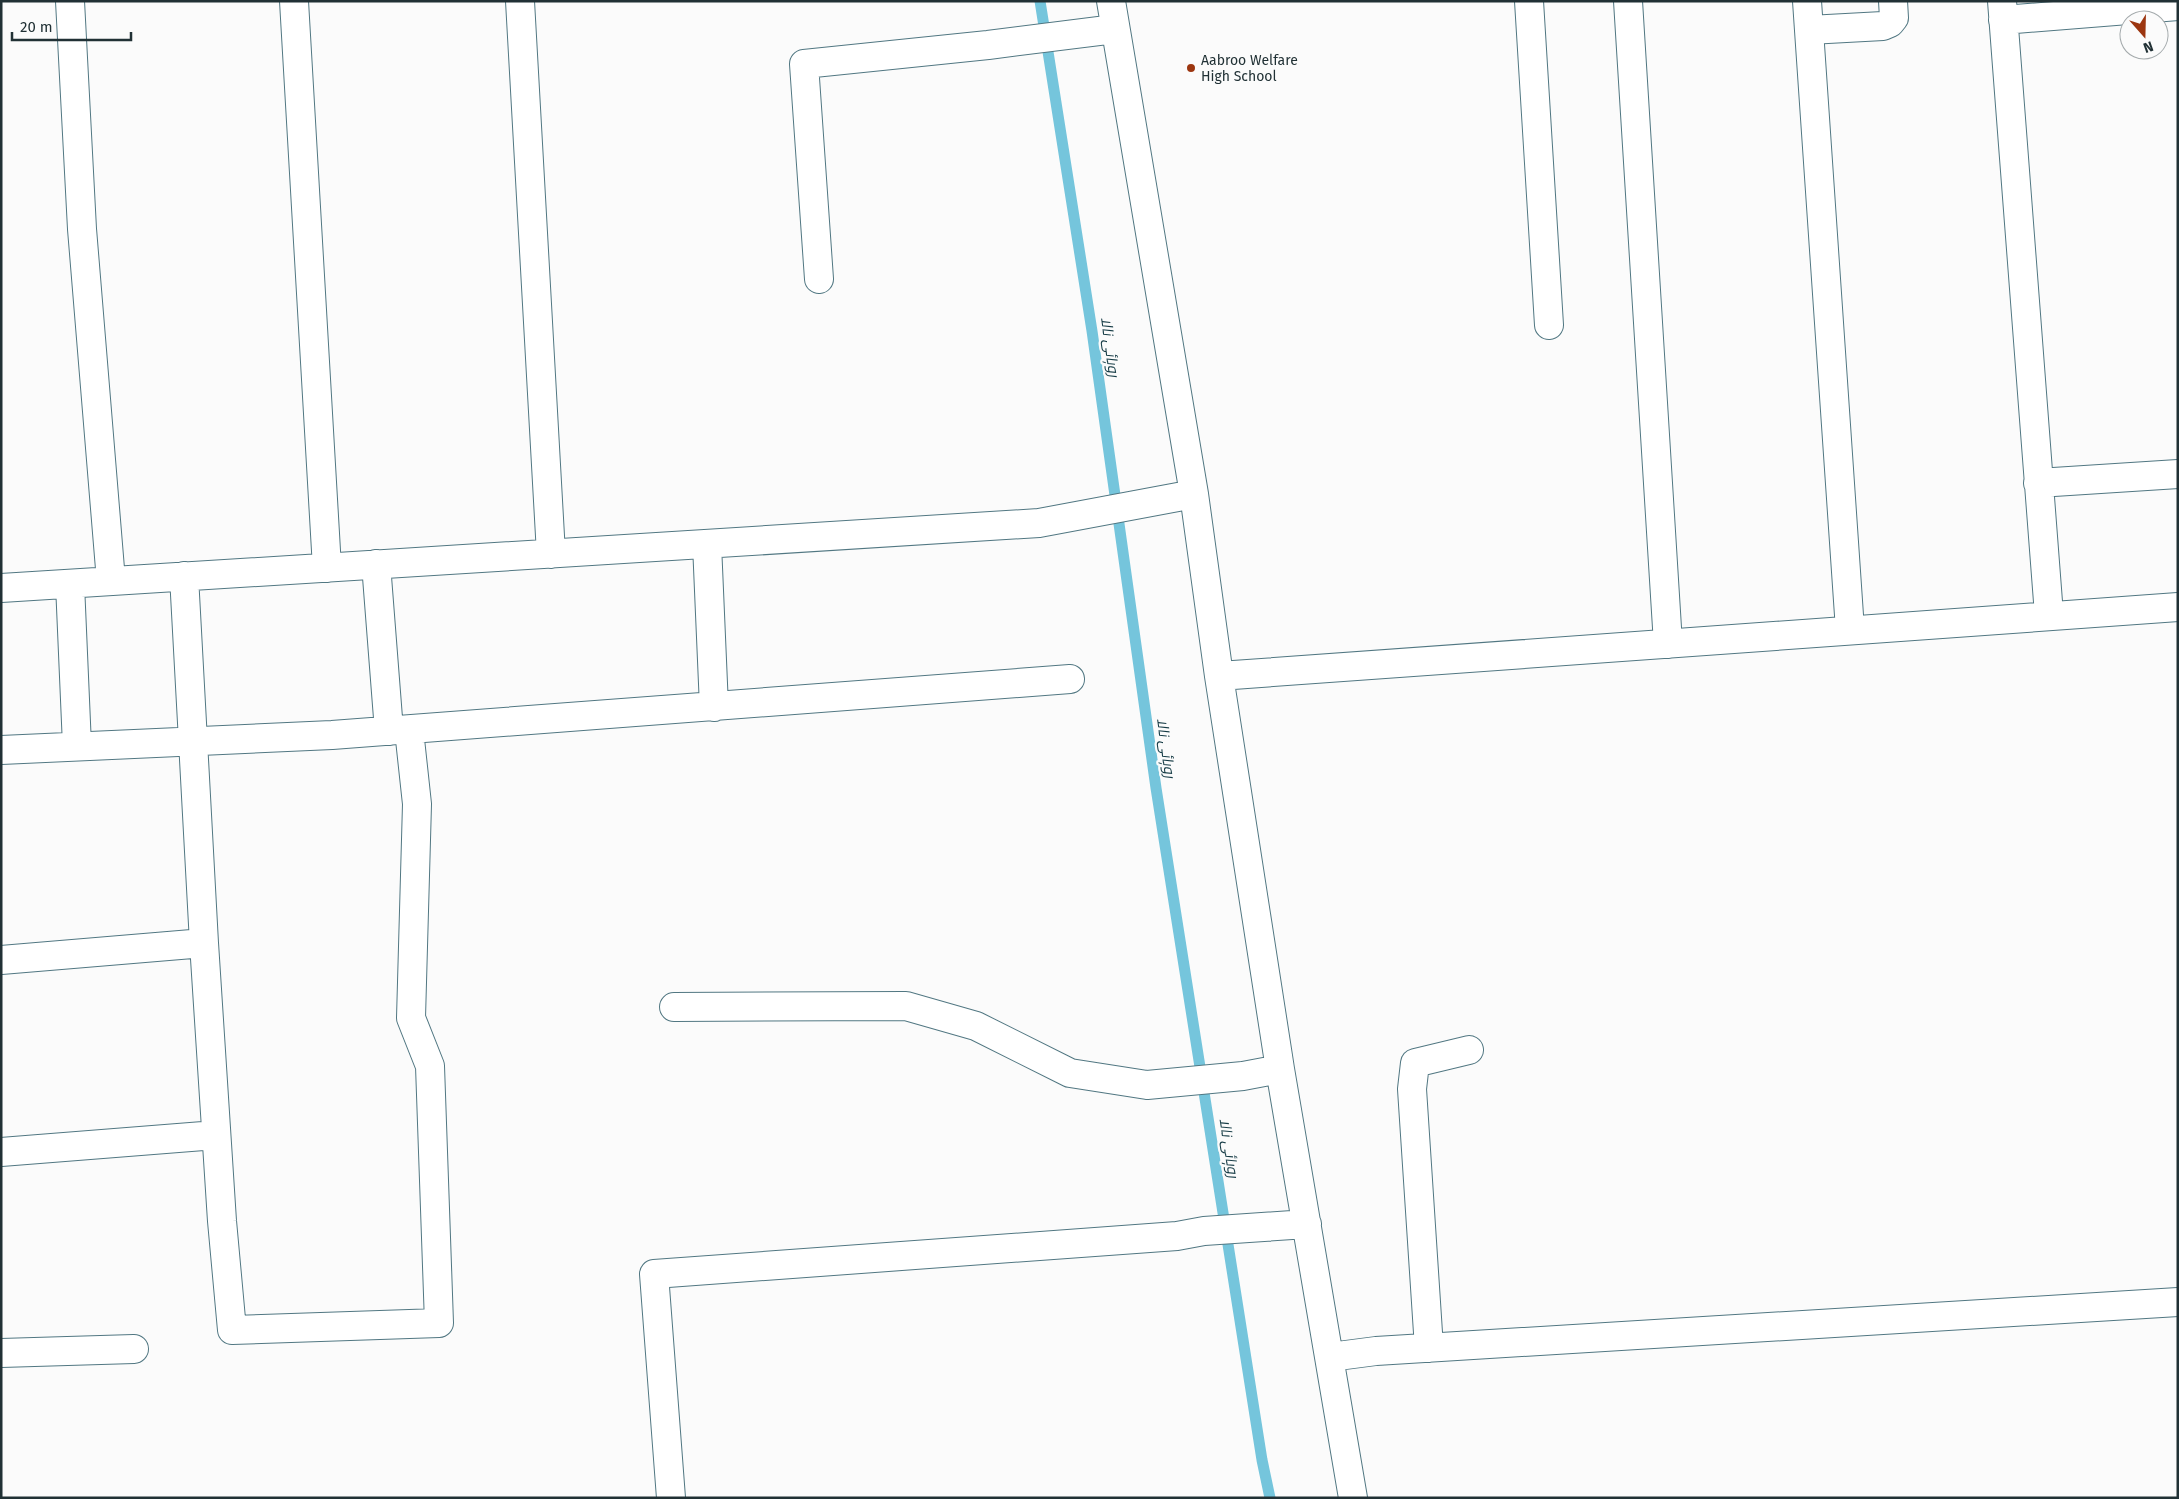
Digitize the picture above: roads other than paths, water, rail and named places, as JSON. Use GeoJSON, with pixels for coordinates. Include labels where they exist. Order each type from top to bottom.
{"type":"FeatureCollection","features":[{"type":"Feature","properties":{"kind":"street"},"geometry":{"type":"LineString","coordinates":[[70,1],[82,229],[111,581]]}},
{"type":"Feature","properties":{"kind":"street"},"geometry":{"type":"LineString","coordinates":[[294,1],[327,568]]}},
{"type":"Feature","properties":{"kind":"street"},"geometry":{"type":"LineString","coordinates":[[520,1],[551,554]]}},
{"type":"Feature","properties":{"kind":"street"},"geometry":{"type":"LineString","coordinates":[[1111,1],[1109,30],[1182,497],[1219,676],[1280,1069],[1297,1225],[1330,1357],[1353,1498]]}},
{"type":"Feature","properties":{"kind":"street"},"geometry":{"type":"LineString","coordinates":[[1529,1],[1549,325]]}},
{"type":"Feature","properties":{"kind":"street"},"geometry":{"type":"LineString","coordinates":[[1628,1],[1668,644]]}},
{"type":"Feature","properties":{"kind":"street"},"geometry":{"type":"LineString","coordinates":[[1807,1],[1850,630]]}},
{"type":"Feature","properties":{"kind":"street"},"geometry":{"type":"LineString","coordinates":[[1808,30],[1883,26],[1890,23],[1894,18],[1893,1]]}},
{"type":"Feature","properties":{"kind":"street"},"geometry":{"type":"LineString","coordinates":[[2049,615],[2003,10],[2178,6]]}},
{"type":"Feature","properties":{"kind":"street"},"geometry":{"type":"LineString","coordinates":[[819,279],[804,64],[1109,30]]}},
{"type":"Feature","properties":{"kind":"street"},"geometry":{"type":"LineString","coordinates":[[2038,483],[2178,474]]}},
{"type":"Feature","properties":{"kind":"street"},"geometry":{"type":"LineString","coordinates":[[1,588],[1040,523],[1182,497]]}},
{"type":"Feature","properties":{"kind":"street"},"geometry":{"type":"LineString","coordinates":[[707,544],[714,707]]}},
{"type":"Feature","properties":{"kind":"street"},"geometry":{"type":"LineString","coordinates":[[184,576],[216,1135],[232,1330],[439,1323],[430,1066],[411,1018],[417,804],[399,730],[376,564]]}},
{"type":"Feature","properties":{"kind":"street"},"geometry":{"type":"LineString","coordinates":[[70,584],[78,746]]}},
{"type":"Feature","properties":{"kind":"street"},"geometry":{"type":"LineString","coordinates":[[1219,676],[2178,607]]}},
{"type":"Feature","properties":{"kind":"street"},"geometry":{"type":"LineString","coordinates":[[1,750],[399,730],[1070,679]]}},
{"type":"Feature","properties":{"kind":"street"},"geometry":{"type":"LineString","coordinates":[[1,960],[204,943]]}},
{"type":"Feature","properties":{"kind":"street"},"geometry":{"type":"LineString","coordinates":[[674,1007],[906,1006],[976,1026],[1070,1073],[1147,1084],[1243,1076],[1280,1069]]}},
{"type":"Feature","properties":{"kind":"street"},"geometry":{"type":"LineString","coordinates":[[1430,1348],[1412,1090],[1415,1063],[1469,1050]]}},
{"type":"Feature","properties":{"kind":"street"},"geometry":{"type":"LineString","coordinates":[[1,1152],[216,1135]]}},
{"type":"Feature","properties":{"kind":"street"},"geometry":{"type":"LineString","coordinates":[[671,1498],[654,1274],[1176,1236],[1204,1231],[1297,1225]]}},
{"type":"Feature","properties":{"kind":"street"},"geometry":{"type":"LineString","coordinates":[[1330,1357],[1376,1351],[2178,1302]]}},
{"type":"Feature","properties":{"kind":"street"},"geometry":{"type":"LineString","coordinates":[[1,1354],[134,1349]]}},
{"type":"Feature","properties":{"kind":"waterway","name":"روہائی نالا"},"geometry":{"type":"LineString","coordinates":[[1040,1],[1092,331],[1156,788],[1262,1460],[1270,1498]]}},
{"type":"Feature","properties":{"kind":"place","name":"Aabroo Welfare High School"},"geometry":{"type":"Point","coordinates":[1191,68]}}]}
